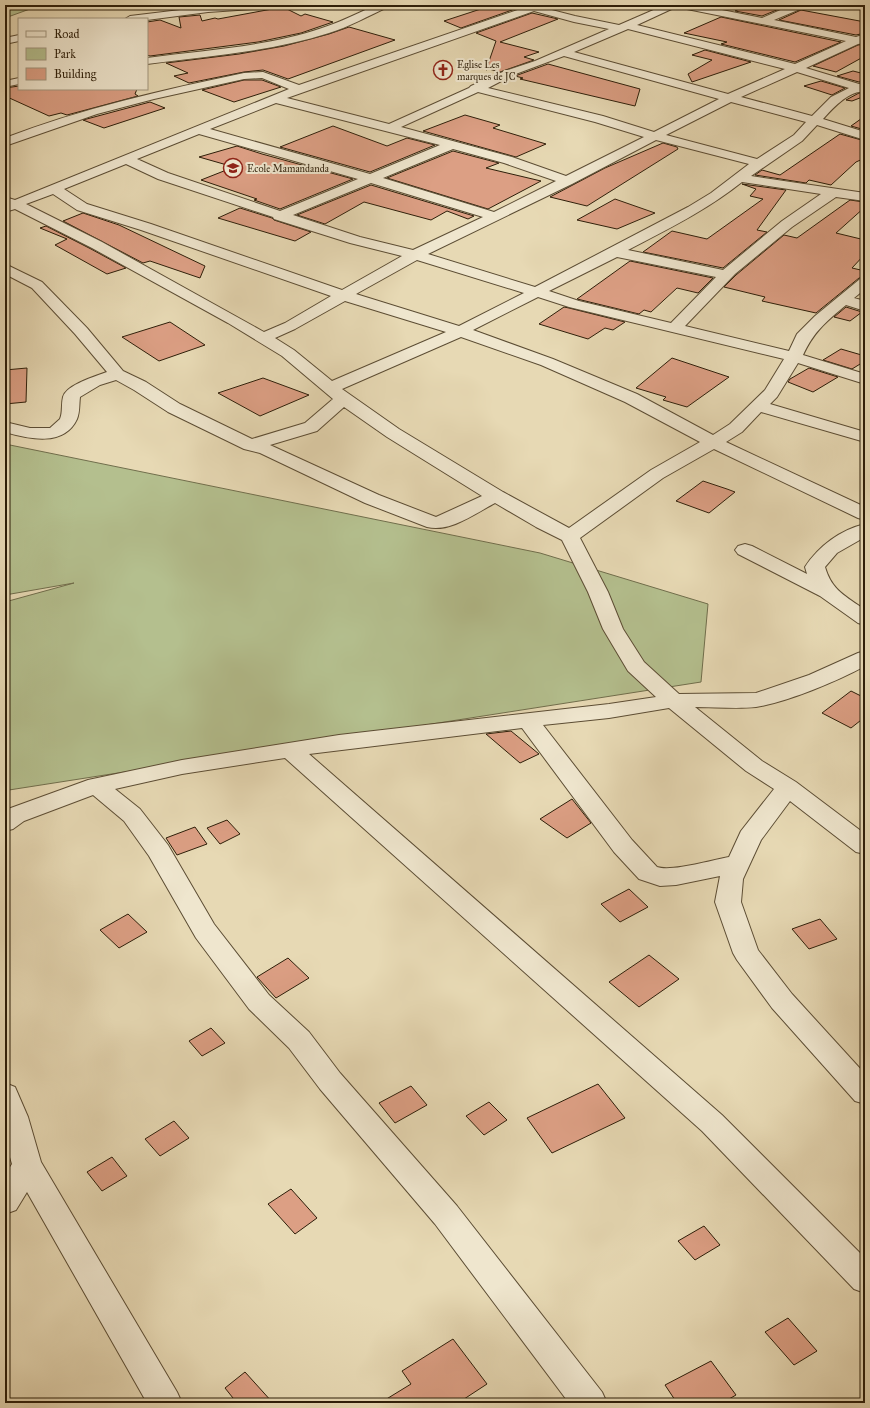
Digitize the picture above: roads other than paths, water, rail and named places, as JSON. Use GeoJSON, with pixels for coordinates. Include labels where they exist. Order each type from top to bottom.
{"type":"FeatureCollection","features":[{"type":"Feature","properties":{"kind":"street"},"geometry":{"type":"LineString","coordinates":[[138,18],[208,9],[266,5]]}},
{"type":"Feature","properties":{"kind":"street"},"geometry":{"type":"LineString","coordinates":[[148,60],[277,43],[326,30],[359,18],[384,5]]}},
{"type":"Feature","properties":{"kind":"street"},"geometry":{"type":"LineString","coordinates":[[390,128],[443,105],[475,88],[509,73],[539,63],[674,5]]}},
{"type":"Feature","properties":{"kind":"street"},"geometry":{"type":"LineString","coordinates":[[682,5],[863,40]]}},
{"type":"Feature","properties":{"kind":"street"},"geometry":{"type":"LineString","coordinates":[[764,22],[801,5]]}},
{"type":"Feature","properties":{"kind":"street"},"geometry":{"type":"LineString","coordinates":[[8,205],[299,90],[538,6],[574,19],[623,26],[796,68],[863,87]]}},
{"type":"Feature","properties":{"kind":"street"},"geometry":{"type":"LineString","coordinates":[[5,41],[18,38]]}},
{"type":"Feature","properties":{"kind":"street"},"geometry":{"type":"LineString","coordinates":[[262,338],[290,326],[343,294],[413,256],[567,181],[729,98],[863,40]]}},
{"type":"Feature","properties":{"kind":"street"},"geometry":{"type":"LineString","coordinates":[[562,52],[620,69],[817,120],[865,136]]}},
{"type":"Feature","properties":{"kind":"street"},"geometry":{"type":"LineString","coordinates":[[5,142],[32,131],[106,108],[244,76],[263,75],[299,90]]}},
{"type":"Feature","properties":{"kind":"street"},"geometry":{"type":"LineString","coordinates":[[5,84],[18,81]]}},
{"type":"Feature","properties":{"kind":"street"},"geometry":{"type":"LineString","coordinates":[[250,445],[311,427],[337,394],[615,252],[692,210],[740,178],[759,163],[798,138],[817,120],[835,99],[863,87]]}},
{"type":"Feature","properties":{"kind":"street"},"geometry":{"type":"LineString","coordinates":[[475,88],[599,119],[655,136],[759,163]]}},
{"type":"Feature","properties":{"kind":"street"},"geometry":{"type":"LineString","coordinates":[[276,99],[508,160],[567,181]]}},
{"type":"Feature","properties":{"kind":"street"},"geometry":{"type":"LineString","coordinates":[[199,130],[370,178],[494,216]]}},
{"type":"Feature","properties":{"kind":"street"},"geometry":{"type":"LineString","coordinates":[[279,216],[451,145]]}},
{"type":"Feature","properties":{"kind":"street"},"geometry":{"type":"LineString","coordinates":[[127,159],[163,176],[279,216],[355,240],[413,256],[443,262],[538,291],[574,304],[794,357],[865,379]]}},
{"type":"Feature","properties":{"kind":"street"},"geometry":{"type":"LineString","coordinates":[[740,178],[865,197]]}},
{"type":"Feature","properties":{"kind":"street"},"geometry":{"type":"LineString","coordinates":[[53,188],[82,206],[313,286],[460,331],[547,362],[631,398],[713,442],[865,514]]}},
{"type":"Feature","properties":{"kind":"street"},"geometry":{"type":"LineString","coordinates":[[674,328],[726,275],[787,224],[832,193]]}},
{"type":"Feature","properties":{"kind":"street"},"geometry":{"type":"LineString","coordinates":[[8,205],[97,245],[233,320],[288,353],[337,394],[406,442],[543,523],[570,536],[622,645],[636,666],[673,701],[754,766],[788,787],[865,846]]}},
{"type":"Feature","properties":{"kind":"street"},"geometry":{"type":"LineString","coordinates":[[615,252],[726,275]]}},
{"type":"Feature","properties":{"kind":"street"},"geometry":{"type":"LineString","coordinates":[[5,268],[37,285],[81,331],[117,374],[140,386],[174,408],[250,445],[266,449],[372,499],[434,523],[449,519],[496,496]]}},
{"type":"Feature","properties":{"kind":"street"},"geometry":{"type":"LineString","coordinates":[[570,536],[657,474],[736,428],[771,392],[794,357],[803,337],[820,319],[865,282]]}},
{"type":"Feature","properties":{"kind":"street"},"geometry":{"type":"LineString","coordinates":[[843,300],[865,306]]}},
{"type":"Feature","properties":{"kind":"street"},"geometry":{"type":"LineString","coordinates":[[5,427],[35,434],[45,434],[58,430],[65,425],[69,419],[72,395],[94,382],[117,374]]}},
{"type":"Feature","properties":{"kind":"street"},"geometry":{"type":"LineString","coordinates":[[758,406],[865,437]]}},
{"type":"Feature","properties":{"kind":"street"},"geometry":{"type":"LineString","coordinates":[[827,592],[818,577],[815,567],[821,556],[829,549],[865,530]]}},
{"type":"Feature","properties":{"kind":"street"},"geometry":{"type":"LineString","coordinates":[[745,550],[827,592],[865,619]]}},
{"type":"Feature","properties":{"kind":"street"},"geometry":{"type":"LineString","coordinates":[[5,823],[22,813],[96,785],[182,767],[292,751],[339,742],[673,701],[756,700],[782,693],[817,680],[865,657]]}},
{"type":"Feature","properties":{"kind":"street"},"geometry":{"type":"LineString","coordinates":[[528,720],[622,846],[648,873],[660,877],[676,876],[738,864]]}},
{"type":"Feature","properties":{"kind":"street"},"geometry":{"type":"LineString","coordinates":[[292,751],[712,1123],[865,1279]]}},
{"type":"Feature","properties":{"kind":"street"},"geometry":{"type":"LineString","coordinates":[[96,785],[132,815],[159,851],[205,930],[259,1002],[300,1040],[330,1081],[446,1215],[590,1403]]}},
{"type":"Feature","properties":{"kind":"street"},"geometry":{"type":"LineString","coordinates":[[788,787],[750,837],[731,879],[728,902],[746,953],[782,1001],[865,1093]]}},
{"type":"Feature","properties":{"kind":"street"},"geometry":{"type":"LineString","coordinates":[[5,1095],[27,1165],[165,1403]]}},
{"type":"Feature","properties":{"kind":"street"},"geometry":{"type":"LineString","coordinates":[[5,1201],[27,1165]]}},
{"type":"Feature","properties":{"kind":"place","name":"Eglise Les marques de JC"},"geometry":{"type":"Point","coordinates":[443,70]}},
{"type":"Feature","properties":{"kind":"place","name":"Ecole Mamandanda"},"geometry":{"type":"Point","coordinates":[233,168]}}]}
